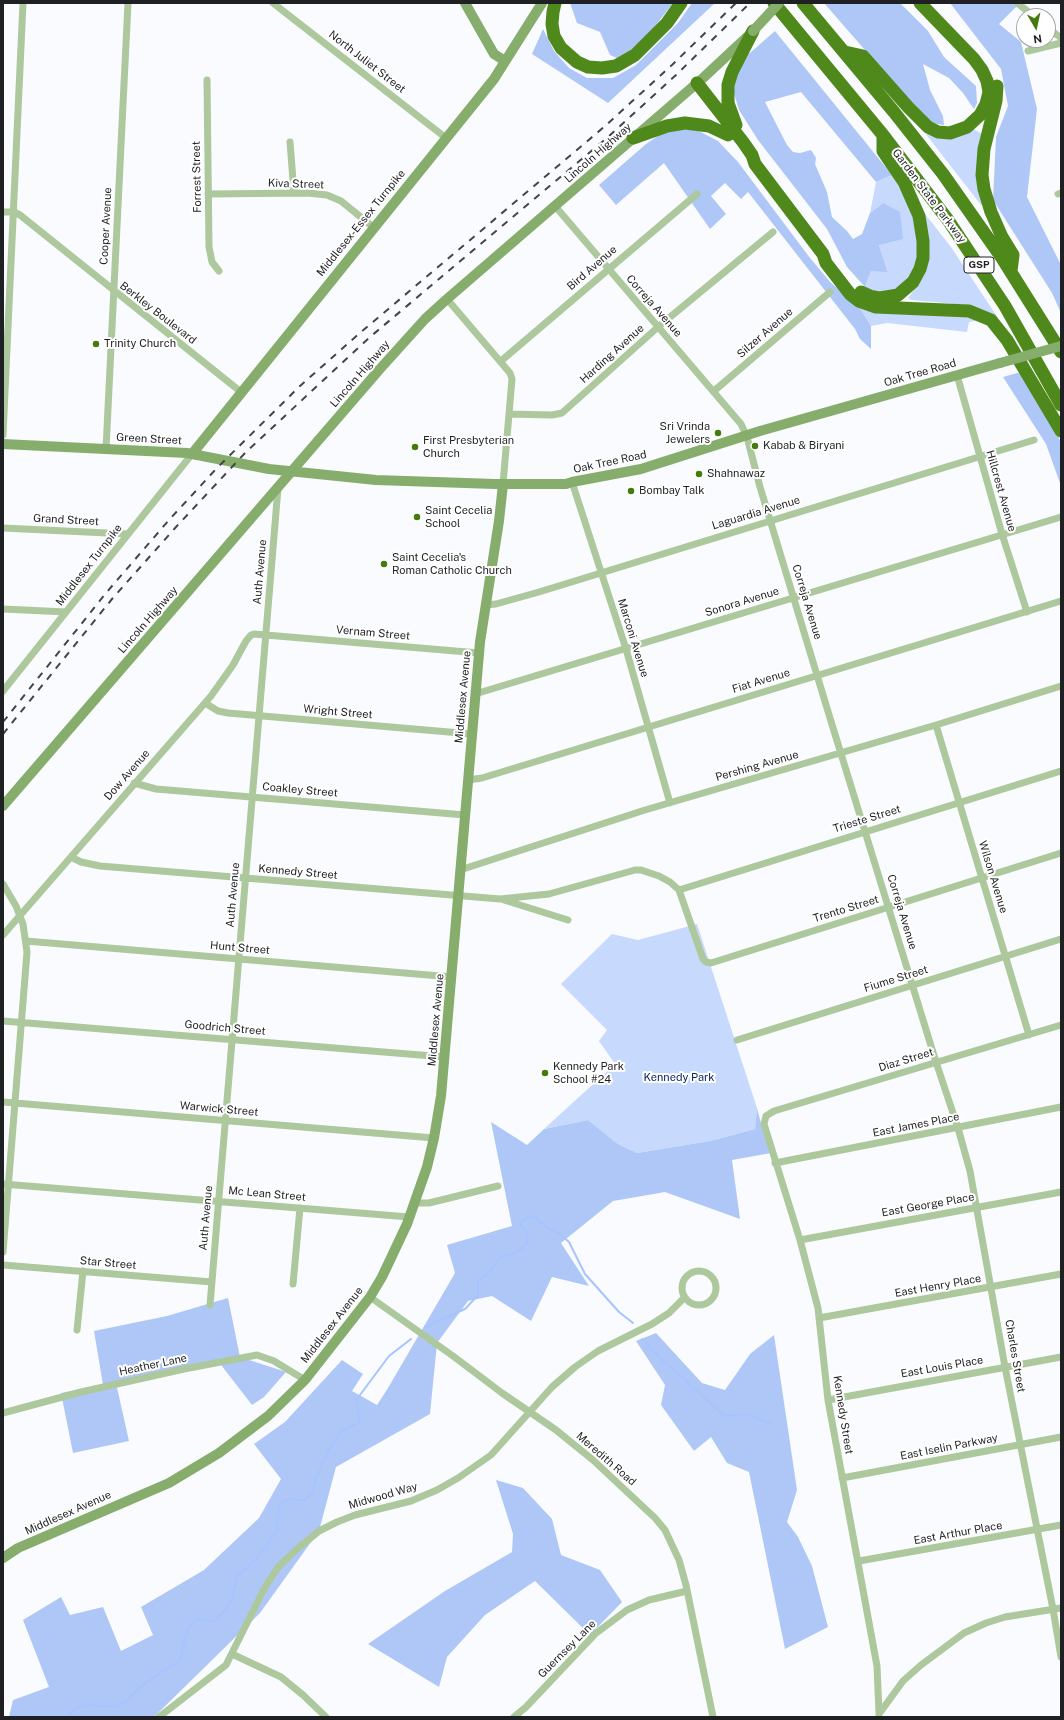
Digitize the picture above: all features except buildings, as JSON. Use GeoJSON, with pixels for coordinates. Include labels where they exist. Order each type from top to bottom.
{"type":"FeatureCollection","features":[{"type":"Feature","properties":{"kind":"highway"},"geometry":{"type":"LineString","coordinates":[[556,3],[553,12],[552,24],[554,36],[561,48],[577,62],[588,67],[602,68],[616,66],[635,55],[667,23],[681,3]]}},
{"type":"Feature","properties":{"kind":"highway","name":"Garden State Parkway"},"geometry":{"type":"LineString","coordinates":[[774,3],[883,135],[933,199],[978,262],[1012,317],[1061,404]]}},
{"type":"Feature","properties":{"kind":"highway","name":"Garden State Parkway"},"geometry":{"type":"LineString","coordinates":[[803,3],[845,52],[935,164],[1011,271],[1061,352]]}},
{"type":"Feature","properties":{"kind":"highway"},"geometry":{"type":"LineString","coordinates":[[845,52],[863,56],[908,107],[928,127],[938,132],[950,133],[967,127],[980,115],[986,104],[988,92],[985,75],[974,59],[920,3]]}},
{"type":"Feature","properties":{"kind":"highway"},"geometry":{"type":"LineString","coordinates":[[930,3],[982,57],[996,81],[996,101],[984,150],[982,175],[984,190],[991,212],[1002,237],[1013,255],[1011,271]]}},
{"type":"Feature","properties":{"kind":"highway"},"geometry":{"type":"LineString","coordinates":[[753,31],[732,72],[727,90],[730,112],[755,164],[823,254],[826,263],[843,286],[864,303],[882,308],[969,311],[991,320],[999,328],[1011,345],[1061,431]]}},
{"type":"Feature","properties":{"kind":"highway"},"geometry":{"type":"LineString","coordinates":[[694,86],[744,142]]}},
{"type":"Feature","properties":{"kind":"highway"},"geometry":{"type":"LineString","coordinates":[[694,86],[728,135],[746,158],[755,164]]}},
{"type":"Feature","properties":{"kind":"highway"},"geometry":{"type":"LineString","coordinates":[[633,138],[667,126],[685,123],[704,124],[728,135]]}},
{"type":"Feature","properties":{"kind":"highway"},"geometry":{"type":"LineString","coordinates":[[823,254],[832,259],[857,289],[875,298],[885,298],[898,295],[907,289],[916,278],[923,252],[920,222],[904,182],[883,151],[883,135]]}},
{"type":"Feature","properties":{"kind":"street"},"geometry":{"type":"LineString","coordinates":[[3,435],[23,3]]}},
{"type":"Feature","properties":{"kind":"street","name":"Cooper Avenue"},"geometry":{"type":"LineString","coordinates":[[106,449],[128,3]]}},
{"type":"Feature","properties":{"kind":"street","name":"North Juliet Street"},"geometry":{"type":"LineString","coordinates":[[274,3],[446,138]]}},
{"type":"Feature","properties":{"kind":"street"},"geometry":{"type":"LineString","coordinates":[[465,3],[494,54],[505,61]]}},
{"type":"Feature","properties":{"kind":"street","name":"Middlesex-Essex Turnpike"},"geometry":{"type":"LineString","coordinates":[[192,454],[373,227],[494,79],[542,3]]}},
{"type":"Feature","properties":{"kind":"street","name":"Lincoln Highway"},"geometry":{"type":"LineString","coordinates":[[3,806],[404,342],[447,299],[694,86],[753,31],[779,3]]}},
{"type":"Feature","properties":{"kind":"street"},"geometry":{"type":"LineString","coordinates":[[1028,51],[1061,43]]}},
{"type":"Feature","properties":{"kind":"street","name":"Forrest Street"},"geometry":{"type":"LineString","coordinates":[[207,80],[209,252],[212,262],[219,270]]}},
{"type":"Feature","properties":{"kind":"street"},"geometry":{"type":"LineString","coordinates":[[290,142],[294,193]]}},
{"type":"Feature","properties":{"kind":"street","name":"Kiva Street"},"geometry":{"type":"LineString","coordinates":[[208,194],[318,194],[332,197],[341,201],[373,227]]}},
{"type":"Feature","properties":{"kind":"street","name":"Bird Avenue"},"geometry":{"type":"LineString","coordinates":[[501,360],[697,194]]}},
{"type":"Feature","properties":{"kind":"street","name":"Correja Avenue"},"geometry":{"type":"LineString","coordinates":[[555,206],[741,424],[747,437],[794,597],[936,1062]]}},
{"type":"Feature","properties":{"kind":"street"},"geometry":{"type":"LineString","coordinates":[[3,212],[14,212]]}},
{"type":"Feature","properties":{"kind":"street","name":"Berkley Boulevard"},"geometry":{"type":"LineString","coordinates":[[14,212],[20,215],[114,292],[241,392]]}},
{"type":"Feature","properties":{"kind":"street","name":"Harding Avenue"},"geometry":{"type":"LineString","coordinates":[[509,414],[552,415],[562,413],[658,327],[773,232]]}},
{"type":"Feature","properties":{"kind":"street","name":"Silzer Avenue"},"geometry":{"type":"LineString","coordinates":[[714,392],[830,292]]}},
{"type":"Feature","properties":{"kind":"street","name":"Middlesex Avenue"},"geometry":{"type":"LineString","coordinates":[[3,1558],[18,1548],[169,1483],[219,1453],[268,1416],[305,1380],[370,1297],[382,1277],[415,1203],[427,1167],[440,1102],[479,653],[485,605],[499,521],[511,376],[501,360],[473,331],[447,299]]}},
{"type":"Feature","properties":{"kind":"street","name":"Oak Tree Road"},"geometry":{"type":"LineString","coordinates":[[292,471],[376,480],[503,484],[566,484],[640,469],[760,432],[1061,346]]}},
{"type":"Feature","properties":{"kind":"street","name":"Hillcrest Avenue"},"geometry":{"type":"LineString","coordinates":[[957,375],[1002,534],[1027,612]]}},
{"type":"Feature","properties":{"kind":"street","name":"Laguardia Avenue"},"geometry":{"type":"LineString","coordinates":[[485,605],[498,603],[601,573],[1034,440]]}},
{"type":"Feature","properties":{"kind":"street","name":"Green Street"},"geometry":{"type":"LineString","coordinates":[[3,444],[192,454],[292,471]]}},
{"type":"Feature","properties":{"kind":"street","name":"Middlesex Turnpike"},"geometry":{"type":"LineString","coordinates":[[3,691],[192,454]]}},
{"type":"Feature","properties":{"kind":"street","name":"Marconi Avenue"},"geometry":{"type":"LineString","coordinates":[[572,482],[626,649],[670,803]]}},
{"type":"Feature","properties":{"kind":"street","name":"Auth Avenue"},"geometry":{"type":"LineString","coordinates":[[210,1305],[278,488]]}},
{"type":"Feature","properties":{"kind":"street","name":"Sonora Avenue"},"geometry":{"type":"LineString","coordinates":[[475,694],[1061,517]]}},
{"type":"Feature","properties":{"kind":"street","name":"Grand Street"},"geometry":{"type":"LineString","coordinates":[[3,528],[128,534]]}},
{"type":"Feature","properties":{"kind":"street","name":"Fiat Avenue"},"geometry":{"type":"LineString","coordinates":[[468,780],[482,778],[1061,601]]}},
{"type":"Feature","properties":{"kind":"street"},"geometry":{"type":"LineString","coordinates":[[3,609],[66,612]]}},
{"type":"Feature","properties":{"kind":"street","name":"Dow Avenue"},"geometry":{"type":"LineString","coordinates":[[3,935],[205,703],[226,675],[249,637],[254,634],[266,635]]}},
{"type":"Feature","properties":{"kind":"street","name":"Vernam Street"},"geometry":{"type":"LineString","coordinates":[[266,635],[479,653]]}},
{"type":"Feature","properties":{"kind":"street","name":"Pershing Avenue"},"geometry":{"type":"LineString","coordinates":[[460,870],[670,803],[936,725],[1061,686]]}},
{"type":"Feature","properties":{"kind":"street","name":"Wright Street"},"geometry":{"type":"LineString","coordinates":[[205,703],[222,712],[472,734]]}},
{"type":"Feature","properties":{"kind":"street","name":"Wilson Avenue"},"geometry":{"type":"LineString","coordinates":[[936,725],[1029,1034]]}},
{"type":"Feature","properties":{"kind":"street","name":"Trieste Street"},"geometry":{"type":"LineString","coordinates":[[679,890],[865,830],[1061,771]]}},
{"type":"Feature","properties":{"kind":"street","name":"Coakley Street"},"geometry":{"type":"LineString","coordinates":[[134,783],[156,789],[465,815]]}},
{"type":"Feature","properties":{"kind":"street","name":"Trento Street"},"geometry":{"type":"LineString","coordinates":[[679,890],[703,959],[706,962],[711,963],[890,908],[1061,852]]}},
{"type":"Feature","properties":{"kind":"street","name":"Kennedy Street"},"geometry":{"type":"LineString","coordinates":[[71,857],[93,865],[500,899],[549,894],[635,870],[641,870],[659,876],[670,882],[679,890]]}},
{"type":"Feature","properties":{"kind":"street"},"geometry":{"type":"LineString","coordinates":[[3,884],[20,915],[26,941],[22,1022],[6,1184],[3,1252]]}},
{"type":"Feature","properties":{"kind":"street","name":"Kennedy Street"},"geometry":{"type":"LineString","coordinates":[[500,899],[568,920]]}},
{"type":"Feature","properties":{"kind":"street","name":"Fiume Street"},"geometry":{"type":"LineString","coordinates":[[737,1040],[1061,939]]}},
{"type":"Feature","properties":{"kind":"street","name":"Hunt Street"},"geometry":{"type":"LineString","coordinates":[[26,941],[452,976]]}},
{"type":"Feature","properties":{"kind":"street","name":"Goodrich Street"},"geometry":{"type":"LineString","coordinates":[[3,1020],[445,1057]]}},
{"type":"Feature","properties":{"kind":"street","name":"Diaz Street"},"geometry":{"type":"LineString","coordinates":[[764,1124],[766,1116],[774,1111],[1061,1025]]}},
{"type":"Feature","properties":{"kind":"street","name":"Charles Street"},"geometry":{"type":"LineString","coordinates":[[936,1062],[958,1128],[970,1171],[1005,1367],[1053,1609],[1061,1657]]}},
{"type":"Feature","properties":{"kind":"street","name":"Warwick Street"},"geometry":{"type":"LineString","coordinates":[[3,1102],[434,1138]]}},
{"type":"Feature","properties":{"kind":"street","name":"East James Place"},"geometry":{"type":"LineString","coordinates":[[775,1163],[1061,1107]]}},
{"type":"Feature","properties":{"kind":"street","name":"Kennedy Street"},"geometry":{"type":"LineString","coordinates":[[764,1124],[800,1240],[819,1318],[828,1400],[859,1561],[877,1666],[878,1715]]}},
{"type":"Feature","properties":{"kind":"street","name":"Mc Lean Street"},"geometry":{"type":"LineString","coordinates":[[6,1184],[409,1217]]}},
{"type":"Feature","properties":{"kind":"street"},"geometry":{"type":"LineString","coordinates":[[415,1203],[429,1203],[498,1186]]}},
{"type":"Feature","properties":{"kind":"street","name":"East George Place"},"geometry":{"type":"LineString","coordinates":[[800,1240],[1061,1192]]}},
{"type":"Feature","properties":{"kind":"street"},"geometry":{"type":"LineString","coordinates":[[293,1284],[300,1208]]}},
{"type":"Feature","properties":{"kind":"street","name":"Star Street"},"geometry":{"type":"LineString","coordinates":[[3,1265],[212,1282]]}},
{"type":"Feature","properties":{"kind":"street"},"geometry":{"type":"LineString","coordinates":[[702,1271],[712,1277],[716,1288],[715,1294],[708,1303],[704,1305],[693,1305],[684,1298],[681,1287],[686,1277],[691,1273],[702,1271]]}},
{"type":"Feature","properties":{"kind":"street"},"geometry":{"type":"LineString","coordinates":[[77,1330],[83,1272]]}},
{"type":"Feature","properties":{"kind":"street","name":"East Henry Place"},"geometry":{"type":"LineString","coordinates":[[819,1318],[992,1288],[1061,1274]]}},
{"type":"Feature","properties":{"kind":"street","name":"Meredith Road"},"geometry":{"type":"LineString","coordinates":[[370,1297],[502,1393],[531,1412],[593,1460],[655,1518],[665,1530],[679,1560],[687,1591],[712,1717]]}},
{"type":"Feature","properties":{"kind":"street","name":"Midwood Way"},"geometry":{"type":"LineString","coordinates":[[159,1717],[226,1665],[265,1587],[279,1566],[297,1549],[320,1531],[337,1522],[355,1515],[411,1502],[458,1478],[491,1455],[552,1387],[575,1367],[598,1351],[652,1324],[669,1312],[684,1298]]}},
{"type":"Feature","properties":{"kind":"street","name":"Heather Lane"},"geometry":{"type":"LineString","coordinates":[[3,1413],[81,1392],[184,1369],[257,1355],[274,1361],[305,1380]]}},
{"type":"Feature","properties":{"kind":"street","name":"East Louis Place"},"geometry":{"type":"LineString","coordinates":[[828,1400],[1061,1357]]}},
{"type":"Feature","properties":{"kind":"street","name":"East Iselin Parkway"},"geometry":{"type":"LineString","coordinates":[[842,1478],[1061,1437]]}},
{"type":"Feature","properties":{"kind":"street","name":"East Arthur Place"},"geometry":{"type":"LineString","coordinates":[[859,1561],[1061,1525]]}},
{"type":"Feature","properties":{"kind":"street","name":"Guernsey Lane"},"geometry":{"type":"LineString","coordinates":[[514,1717],[531,1702],[595,1634],[626,1610],[649,1600],[687,1591]]}},
{"type":"Feature","properties":{"kind":"street"},"geometry":{"type":"LineString","coordinates":[[878,1715],[903,1681],[921,1665],[964,1633],[986,1623],[1005,1617],[1061,1608]]}},
{"type":"Feature","properties":{"kind":"street"},"geometry":{"type":"LineString","coordinates":[[232,1654],[281,1678],[303,1695],[326,1717]]}},
{"type":"Feature","properties":{"kind":"green space"},"geometry":{"type":"Polygon","coordinates":[[[972,128],[984,135],[983,203],[981,205],[925,133],[972,128]]]}},
{"type":"Feature","properties":{"kind":"green space"},"geometry":{"type":"Polygon","coordinates":[[[892,175],[901,190],[916,225],[918,257],[913,273],[898,289],[888,292],[877,292],[865,287],[871,271],[888,271],[879,245],[883,203],[870,213],[876,182],[892,175]]]}},
{"type":"Feature","properties":{"kind":"green space"},"geometry":{"type":"Polygon","coordinates":[[[921,209],[951,247],[998,318],[966,305],[912,300],[908,298],[918,284],[921,209]]]}},
{"type":"Feature","properties":{"kind":"green space"},"geometry":{"type":"Polygon","coordinates":[[[858,305],[961,315],[981,320],[969,322],[967,332],[887,323],[871,326],[858,305]]]}},
{"type":"Feature","properties":{"kind":"green space","name":"Kennedy Park"},"geometry":{"type":"Polygon","coordinates":[[[697,924],[757,1108],[755,1129],[710,1141],[637,1153],[618,1144],[588,1120],[544,1129],[615,1064],[599,1041],[607,1030],[561,984],[612,934],[638,940],[697,924]]]}},
{"type":"Feature","properties":{"kind":"shaded area"},"geometry":{"type":"Polygon","coordinates":[[[570,3],[673,3],[642,43],[617,58],[610,55],[600,32],[577,23],[570,3]]]}},
{"type":"Feature","properties":{"kind":"shaded area"},"geometry":{"type":"Polygon","coordinates":[[[692,3],[715,3],[608,103],[532,54],[543,29],[554,51],[569,68],[587,78],[613,78],[636,65],[678,23],[692,3]]]}},
{"type":"Feature","properties":{"kind":"shaded area"},"geometry":{"type":"Polygon","coordinates":[[[824,3],[900,3],[928,31],[944,57],[976,86],[977,103],[974,109],[963,93],[949,78],[923,64],[930,90],[943,116],[944,125],[931,123],[905,96],[824,3]]]}},
{"type":"Feature","properties":{"kind":"shaded area"},"geometry":{"type":"Polygon","coordinates":[[[950,3],[1019,4],[999,24],[1016,38],[1016,48],[1022,48],[1037,109],[1027,197],[1061,265],[1061,313],[1052,293],[993,200],[996,137],[1008,106],[1001,69],[950,3]]]}},
{"type":"Feature","properties":{"kind":"shaded area"},"geometry":{"type":"Polygon","coordinates":[[[775,31],[892,175],[876,182],[801,92],[765,102],[787,145],[793,152],[800,153],[811,150],[816,158],[815,164],[827,192],[832,217],[853,239],[862,234],[870,213],[883,203],[900,212],[903,239],[879,245],[888,272],[871,271],[865,287],[847,267],[827,229],[758,140],[739,110],[733,90],[735,66],[775,31]]]}},
{"type":"Feature","properties":{"kind":"shaded area"},"geometry":{"type":"Polygon","coordinates":[[[668,129],[697,130],[718,141],[738,162],[810,258],[831,283],[858,305],[871,326],[871,349],[860,339],[855,329],[748,192],[741,199],[725,183],[711,196],[726,214],[710,229],[664,163],[616,205],[599,185],[646,144],[668,129]]]}},
{"type":"Feature","properties":{"kind":"shaded area"},"geometry":{"type":"Polygon","coordinates":[[[1024,371],[1061,442],[1061,486],[1046,444],[1003,377],[1024,371]]]}},
{"type":"Feature","properties":{"kind":"shaded area"},"geometry":{"type":"Polygon","coordinates":[[[757,1108],[771,1153],[732,1160],[740,1219],[665,1192],[613,1201],[561,1243],[589,1286],[552,1277],[531,1321],[492,1296],[468,1301],[437,1343],[430,1414],[336,1467],[319,1531],[260,1613],[154,1717],[9,1717],[13,1700],[49,1687],[23,1620],[61,1597],[70,1615],[103,1607],[121,1651],[153,1635],[141,1607],[204,1570],[259,1518],[281,1479],[254,1444],[285,1422],[342,1360],[363,1374],[352,1391],[377,1405],[455,1273],[447,1245],[512,1226],[491,1122],[527,1145],[544,1129],[588,1120],[618,1144],[637,1153],[710,1141],[755,1129],[757,1108]]]}},
{"type":"Feature","properties":{"kind":"shaded area"},"geometry":{"type":"Polygon","coordinates":[[[228,1298],[240,1357],[286,1372],[264,1397],[252,1405],[218,1361],[116,1383],[129,1441],[73,1453],[61,1393],[103,1385],[94,1331],[167,1316],[228,1298]]]}},
{"type":"Feature","properties":{"kind":"shaded area"},"geometry":{"type":"Polygon","coordinates":[[[656,1333],[702,1383],[725,1390],[750,1354],[774,1335],[797,1490],[787,1522],[798,1537],[812,1566],[828,1627],[785,1649],[749,1472],[727,1463],[711,1437],[694,1451],[661,1405],[665,1385],[636,1341],[656,1333]]]}},
{"type":"Feature","properties":{"kind":"shaded area"},"geometry":{"type":"Polygon","coordinates":[[[496,1480],[523,1488],[552,1519],[561,1555],[600,1570],[622,1602],[590,1635],[535,1581],[485,1615],[447,1657],[439,1687],[368,1644],[445,1591],[512,1552],[513,1534],[496,1480]]]}},
{"type":"Feature","properties":{"kind":"waterway"},"geometry":{"type":"LineString","coordinates":[[425,1327],[465,1309],[478,1295],[478,1281],[489,1273],[501,1257],[516,1253],[527,1244],[528,1237],[526,1231],[521,1226],[521,1221],[534,1216],[542,1224],[560,1234],[569,1242],[585,1274],[619,1312],[633,1323]]}},
{"type":"Feature","properties":{"kind":"waterway"},"geometry":{"type":"LineString","coordinates":[[68,1717],[76,1708],[91,1705],[117,1707],[145,1683],[180,1660],[185,1637],[193,1622],[199,1619],[212,1621],[217,1619],[225,1610],[232,1600],[237,1577],[260,1555],[277,1530],[279,1507],[283,1501],[293,1499],[304,1501],[312,1493],[317,1476],[330,1448],[342,1430],[359,1423],[357,1399],[389,1356],[411,1339]]}},
{"type":"Feature","properties":{"kind":"waterway"},"geometry":{"type":"LineString","coordinates":[[642,1339],[666,1364],[682,1376],[722,1414],[726,1416],[746,1414],[772,1424]]}},
{"type":"Feature","properties":{"kind":"railway"},"geometry":{"type":"LineString","coordinates":[[3,722],[106,593],[169,520],[217,468],[300,386],[361,332],[604,127],[672,65],[736,3]]}},
{"type":"Feature","properties":{"kind":"railway"},"geometry":{"type":"LineString","coordinates":[[3,734],[112,599],[176,527],[246,452],[370,337],[608,137],[676,75],[750,3]]}},
{"type":"Feature","properties":{"kind":"place","name":"Trinity Church"},"geometry":{"type":"Point","coordinates":[96,344]}},
{"type":"Feature","properties":{"kind":"place","name":"Sri Vrinda Jewelers"},"geometry":{"type":"Point","coordinates":[718,433]}},
{"type":"Feature","properties":{"kind":"place","name":"Kabab & Biryani"},"geometry":{"type":"Point","coordinates":[755,446]}},
{"type":"Feature","properties":{"kind":"place","name":"First Presbyterian Church"},"geometry":{"type":"Point","coordinates":[415,447]}},
{"type":"Feature","properties":{"kind":"place","name":"Shahnawaz"},"geometry":{"type":"Point","coordinates":[699,474]}},
{"type":"Feature","properties":{"kind":"place","name":"Bombay Talk"},"geometry":{"type":"Point","coordinates":[631,491]}},
{"type":"Feature","properties":{"kind":"place","name":"Saint Cecelia School"},"geometry":{"type":"Point","coordinates":[417,517]}},
{"type":"Feature","properties":{"kind":"place","name":"Saint Cecelia's Roman Catholic Church"},"geometry":{"type":"Point","coordinates":[384,564]}},
{"type":"Feature","properties":{"kind":"place","name":"Kennedy Park School #24"},"geometry":{"type":"Point","coordinates":[545,1073]}}]}
